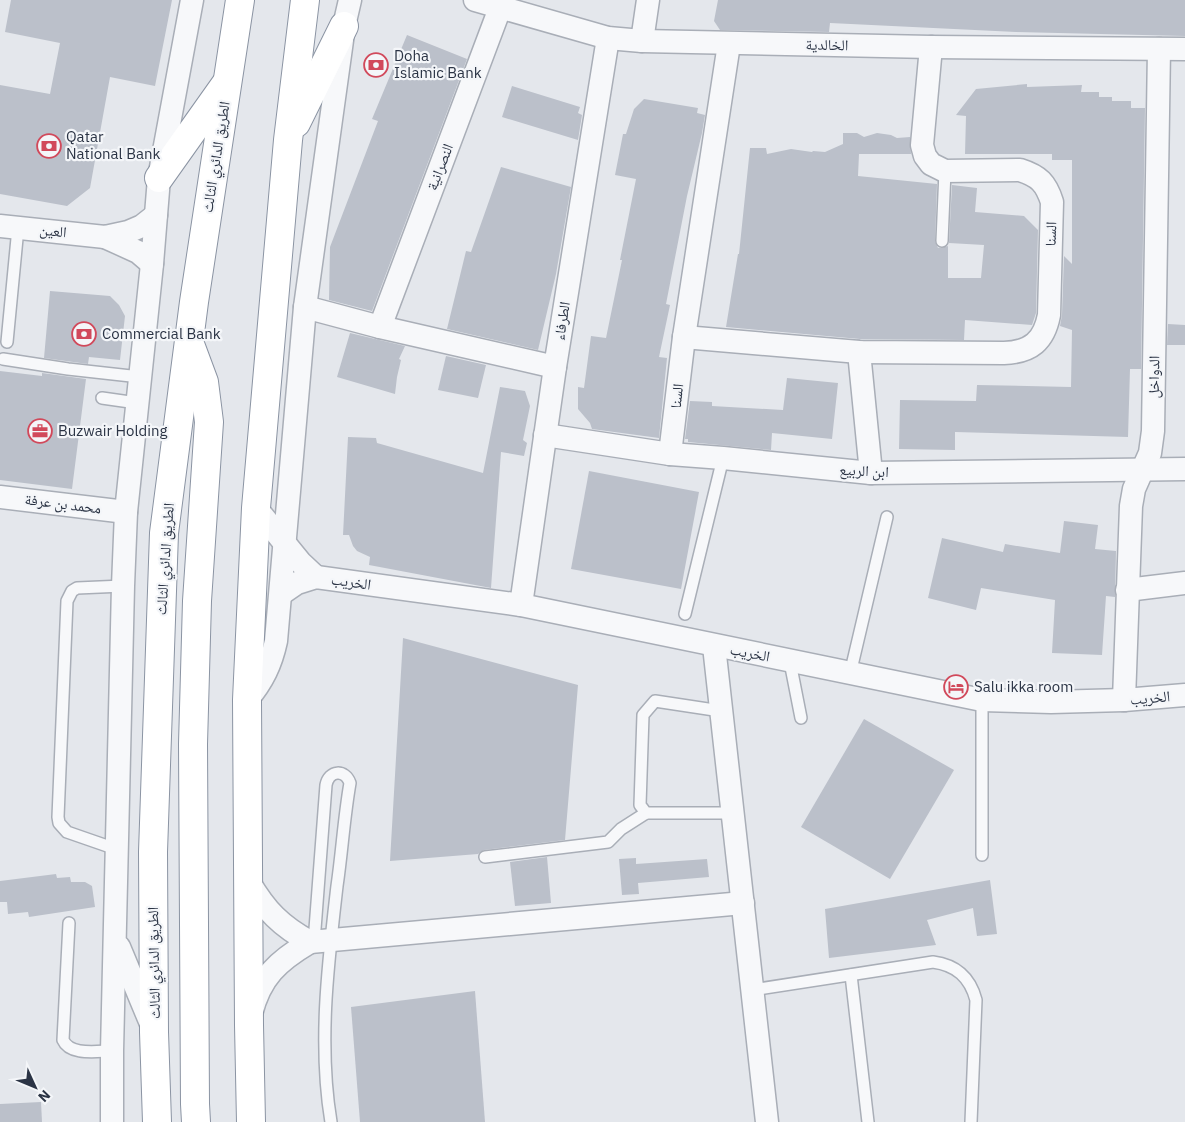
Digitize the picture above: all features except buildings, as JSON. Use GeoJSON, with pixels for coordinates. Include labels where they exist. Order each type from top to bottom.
{"type":"FeatureCollection","features":[{"type":"Feature","properties":{"kind":"highway","name":"الطريق الدائري الثالث"},"geometry":{"type":"LineString","coordinates":[[157,1122],[154,1032],[153,852],[164,534],[194,302],[240,0]]}},
{"type":"Feature","properties":{"kind":"highway"},"geometry":{"type":"LineString","coordinates":[[251,1122],[247,700],[256,508],[288,140],[304,2]]}},
{"type":"Feature","properties":{"kind":"highway"},"geometry":{"type":"LineString","coordinates":[[288,140],[347,13]]}},
{"type":"Feature","properties":{"kind":"highway"},"geometry":{"type":"LineString","coordinates":[[159,178],[227,82]]}},
{"type":"Feature","properties":{"kind":"highway"},"geometry":{"type":"LineString","coordinates":[[190,344],[204,382],[209,422],[198,600],[193,744],[196,1122]]}},
{"type":"Feature","properties":{"kind":"street"},"geometry":{"type":"LineString","coordinates":[[112,1122],[122,586],[126,512],[159,178],[192,0]]}},
{"type":"Feature","properties":{"kind":"street","name":"الخالدية"},"geometry":{"type":"LineString","coordinates":[[475,0],[608,38],[642,41],[729,44],[1185,49]]}},
{"type":"Feature","properties":{"kind":"street"},"geometry":{"type":"LineString","coordinates":[[642,41],[648,0]]}},
{"type":"Feature","properties":{"kind":"street","name":"النصرانية"},"geometry":{"type":"LineString","coordinates":[[380,327],[500,8]]}},
{"type":"Feature","properties":{"kind":"street"},"geometry":{"type":"LineString","coordinates":[[247,700],[267,673],[273,657],[281,594],[305,307],[347,13]]}},
{"type":"Feature","properties":{"kind":"street","name":"الطرفاء"},"geometry":{"type":"LineString","coordinates":[[521,606],[555,367],[608,38]]}},
{"type":"Feature","properties":{"kind":"street","name":"السنا"},"geometry":{"type":"LineString","coordinates":[[670,454],[684,337],[729,44]]}},
{"type":"Feature","properties":{"kind":"street"},"geometry":{"type":"LineString","coordinates":[[931,46],[922,145],[925,156],[931,164],[945,171]]}},
{"type":"Feature","properties":{"kind":"street","name":"الدواخل"},"geometry":{"type":"LineString","coordinates":[[1124,700],[1131,506],[1134,489],[1150,452],[1153,431],[1160,49]]}},
{"type":"Feature","properties":{"kind":"street","name":"السنا"},"geometry":{"type":"LineString","coordinates":[[684,337],[859,352],[1018,353],[1030,348],[1040,339],[1046,328],[1049,315],[1052,202],[1048,190],[1042,180],[1032,173],[1020,170],[945,171]]}},
{"type":"Feature","properties":{"kind":"street","name":"العين"},"geometry":{"type":"LineString","coordinates":[[9,227],[105,236],[128,232],[142,226],[156,215]]}},
{"type":"Feature","properties":{"kind":"street","name":"العين"},"geometry":{"type":"LineString","coordinates":[[105,236],[138,252],[152,264]]}},
{"type":"Feature","properties":{"kind":"street"},"geometry":{"type":"LineString","coordinates":[[305,307],[380,327],[555,367]]}},
{"type":"Feature","properties":{"kind":"street"},"geometry":{"type":"LineString","coordinates":[[859,352],[871,473]]}},
{"type":"Feature","properties":{"kind":"street","name":"ابن الربيع"},"geometry":{"type":"LineString","coordinates":[[546,435],[670,454],[871,473],[1185,469]]}},
{"type":"Feature","properties":{"kind":"street","name":"محمد بن عرفة"},"geometry":{"type":"LineString","coordinates":[[0,496],[126,512]]}},
{"type":"Feature","properties":{"kind":"street","name":"الخريب"},"geometry":{"type":"LineString","coordinates":[[256,508],[300,562],[316,577]]}},
{"type":"Feature","properties":{"kind":"street","name":"الخريب"},"geometry":{"type":"LineString","coordinates":[[281,594],[298,584],[316,577],[521,606],[982,700],[1051,702],[1124,700],[1185,695]]}},
{"type":"Feature","properties":{"kind":"street"},"geometry":{"type":"LineString","coordinates":[[1128,590],[1185,583]]}},
{"type":"Feature","properties":{"kind":"street"},"geometry":{"type":"LineString","coordinates":[[714,646],[767,1122]]}},
{"type":"Feature","properties":{"kind":"street"},"geometry":{"type":"LineString","coordinates":[[249,882],[260,901],[274,917],[291,931],[318,942]]}},
{"type":"Feature","properties":{"kind":"street"},"geometry":{"type":"LineString","coordinates":[[249,1025],[255,999],[268,976],[287,956],[318,942],[742,903]]}},
{"type":"Feature","properties":{"kind":"street"},"geometry":{"type":"LineString","coordinates":[[115,939],[154,1032]]}},
{"type":"Feature","properties":{"kind":"lane"},"geometry":{"type":"LineString","coordinates":[[942,241],[945,171]]}},
{"type":"Feature","properties":{"kind":"lane"},"geometry":{"type":"LineString","coordinates":[[8,342],[9,227]]}},
{"type":"Feature","properties":{"kind":"lane"},"geometry":{"type":"LineString","coordinates":[[3,359],[140,377]]}},
{"type":"Feature","properties":{"kind":"lane"},"geometry":{"type":"LineString","coordinates":[[102,398],[137,403]]}},
{"type":"Feature","properties":{"kind":"lane"},"geometry":{"type":"LineString","coordinates":[[685,614],[723,458]]}},
{"type":"Feature","properties":{"kind":"lane"},"geometry":{"type":"LineString","coordinates":[[850,674],[887,516]]}},
{"type":"Feature","properties":{"kind":"lane"},"geometry":{"type":"LineString","coordinates":[[116,849],[67,832],[59,823],[58,811],[67,601],[72,590],[77,588],[122,586]]}},
{"type":"Feature","properties":{"kind":"lane"},"geometry":{"type":"LineString","coordinates":[[790,662],[801,718]]}},
{"type":"Feature","properties":{"kind":"lane"},"geometry":{"type":"LineString","coordinates":[[982,700],[982,855]]}},
{"type":"Feature","properties":{"kind":"lane"},"geometry":{"type":"LineString","coordinates":[[646,814],[640,805],[643,715],[655,701],[722,711]]}},
{"type":"Feature","properties":{"kind":"lane"},"geometry":{"type":"LineString","coordinates":[[318,942],[350,784],[348,778],[338,772],[328,779],[326,785],[318,942],[325,1086],[331,1122]]}},
{"type":"Feature","properties":{"kind":"lane"},"geometry":{"type":"LineString","coordinates":[[485,857],[608,842],[621,828],[646,814],[733,812]]}},
{"type":"Feature","properties":{"kind":"lane"},"geometry":{"type":"LineString","coordinates":[[69,922],[65,1045],[73,1050],[112,1051]]}},
{"type":"Feature","properties":{"kind":"lane"},"geometry":{"type":"LineString","coordinates":[[752,990],[933,962],[953,967],[962,973],[968,981],[976,1000],[971,1122]]}},
{"type":"Feature","properties":{"kind":"lane"},"geometry":{"type":"LineString","coordinates":[[851,975],[868,1122]]}},
{"type":"Feature","properties":{"kind":"place","name":"Doha Islamic Bank"},"geometry":{"type":"Point","coordinates":[376,65]}},
{"type":"Feature","properties":{"kind":"place","name":"Qatar National Bank"},"geometry":{"type":"Point","coordinates":[49,146]}},
{"type":"Feature","properties":{"kind":"place","name":"Commercial Bank"},"geometry":{"type":"Point","coordinates":[84,334]}},
{"type":"Feature","properties":{"kind":"place","name":"Buzwair Holding"},"geometry":{"type":"Point","coordinates":[40,431]}},
{"type":"Feature","properties":{"kind":"place","name":"Salu ikka room"},"geometry":{"type":"Point","coordinates":[956,687]}}]}
